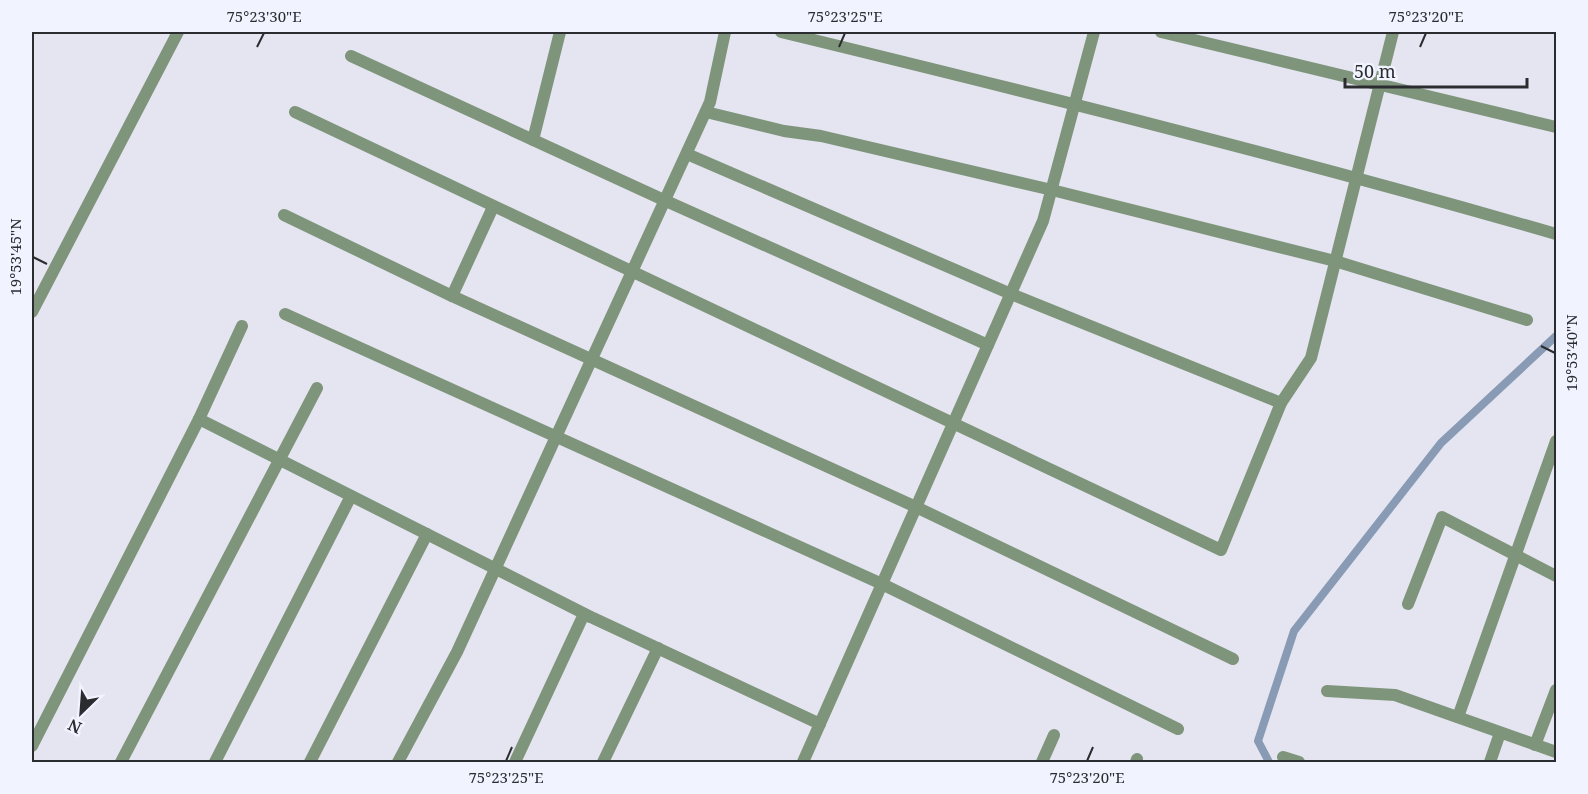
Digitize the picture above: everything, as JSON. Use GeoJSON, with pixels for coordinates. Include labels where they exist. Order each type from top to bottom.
{"type":"FeatureCollection","features":[{"type":"Feature","properties":{"kind":"street"},"geometry":{"type":"LineString","coordinates":[[32,312],[178,32]]}},
{"type":"Feature","properties":{"kind":"street"},"geometry":{"type":"LineString","coordinates":[[534,140],[560,32]]}},
{"type":"Feature","properties":{"kind":"street"},"geometry":{"type":"LineString","coordinates":[[398,762],[457,652],[706,112],[725,32]]}},
{"type":"Feature","properties":{"kind":"street"},"geometry":{"type":"LineString","coordinates":[[782,32],[1075,103],[1357,177],[1557,234]]}},
{"type":"Feature","properties":{"kind":"street"},"geometry":{"type":"LineString","coordinates":[[807,761],[820,724],[1043,221],[1094,32]]}},
{"type":"Feature","properties":{"kind":"street"},"geometry":{"type":"LineString","coordinates":[[1161,32],[1557,127]]}},
{"type":"Feature","properties":{"kind":"street"},"geometry":{"type":"LineString","coordinates":[[295,112],[952,425],[1221,550],[1281,403],[1311,358],[1393,32]]}},
{"type":"Feature","properties":{"kind":"street"},"geometry":{"type":"LineString","coordinates":[[351,56],[666,201],[988,345]]}},
{"type":"Feature","properties":{"kind":"street"},"geometry":{"type":"LineString","coordinates":[[706,112],[784,131],[821,136],[1052,190],[1335,261],[1527,320]]}},
{"type":"Feature","properties":{"kind":"street"},"geometry":{"type":"LineString","coordinates":[[687,154],[1011,294],[1281,403]]}},
{"type":"Feature","properties":{"kind":"street"},"geometry":{"type":"LineString","coordinates":[[452,296],[493,207]]}},
{"type":"Feature","properties":{"kind":"street"},"geometry":{"type":"LineString","coordinates":[[284,215],[591,361],[916,507],[1233,659]]}},
{"type":"Feature","properties":{"kind":"street"},"geometry":{"type":"LineString","coordinates":[[285,314],[882,584],[1178,729]]}},
{"type":"Feature","properties":{"kind":"street"},"geometry":{"type":"LineString","coordinates":[[32,746],[199,419],[242,326]]}},
{"type":"Feature","properties":{"kind":"street"},"geometry":{"type":"LineString","coordinates":[[121,762],[281,461],[317,388]]}},
{"type":"Feature","properties":{"kind":"street"},"geometry":{"type":"LineString","coordinates":[[199,419],[593,618]]}},
{"type":"Feature","properties":{"kind":"street"},"geometry":{"type":"LineString","coordinates":[[1458,717],[1557,441]]}},
{"type":"Feature","properties":{"kind":"street"},"geometry":{"type":"LineString","coordinates":[[215,762],[351,496]]}},
{"type":"Feature","properties":{"kind":"street"},"geometry":{"type":"LineString","coordinates":[[1408,604],[1442,517],[1557,576]]}},
{"type":"Feature","properties":{"kind":"street"},"geometry":{"type":"LineString","coordinates":[[310,762],[427,534]]}},
{"type":"Feature","properties":{"kind":"street"},"geometry":{"type":"LineString","coordinates":[[515,762],[584,614],[820,724]]}},
{"type":"Feature","properties":{"kind":"street"},"geometry":{"type":"LineString","coordinates":[[603,762],[658,648]]}},
{"type":"Feature","properties":{"kind":"street"},"geometry":{"type":"LineString","coordinates":[[1535,745],[1557,690]]}},
{"type":"Feature","properties":{"kind":"street"},"geometry":{"type":"LineString","coordinates":[[1327,691],[1395,695],[1557,752]]}},
{"type":"Feature","properties":{"kind":"street"},"geometry":{"type":"LineString","coordinates":[[1490,762],[1500,733]]}},
{"type":"Feature","properties":{"kind":"street"},"geometry":{"type":"LineString","coordinates":[[1042,762],[1054,735]]}},
{"type":"Feature","properties":{"kind":"street"},"geometry":{"type":"LineString","coordinates":[[1283,757],[1299,762]]}},
{"type":"Feature","properties":{"kind":"waterway"},"geometry":{"type":"LineString","coordinates":[[1269,762],[1258,741],[1294,631],[1441,443],[1556,336]]}}]}
